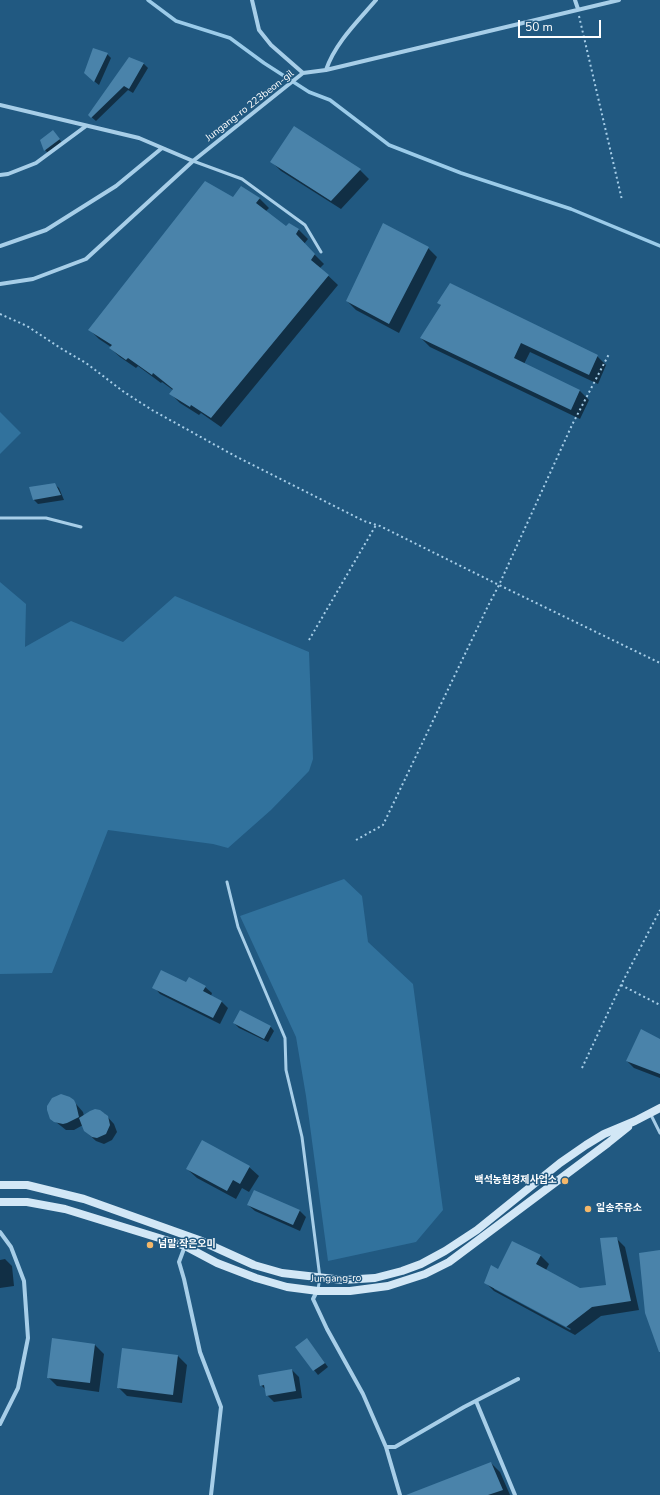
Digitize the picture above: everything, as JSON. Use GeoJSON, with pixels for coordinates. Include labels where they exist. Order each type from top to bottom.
{"type":"FeatureCollection","features":[{"type":"Feature","properties":{"kind":"main road","name":"Jungang-ro"},"geometry":{"type":"LineString","coordinates":[[0,1186],[27,1185],[84,1199],[191,1237],[254,1265],[282,1273],[343,1280],[375,1278],[421,1264],[445,1251],[477,1230],[560,1163],[586,1145],[604,1134],[635,1121],[660,1108]]}},
{"type":"Feature","properties":{"kind":"main road","name":"Jungang-ro"},"geometry":{"type":"LineString","coordinates":[[0,1202],[27,1202],[65,1209],[185,1246],[217,1263],[256,1278],[287,1287],[318,1291],[350,1291],[388,1286],[425,1274],[449,1262],[608,1143],[635,1121]]}},
{"type":"Feature","properties":{"kind":"street"},"geometry":{"type":"LineString","coordinates":[[252,0],[258,30],[271,45],[303,73]]}},
{"type":"Feature","properties":{"kind":"street"},"geometry":{"type":"LineString","coordinates":[[326,70],[330,57],[346,34],[376,0]]}},
{"type":"Feature","properties":{"kind":"street"},"geometry":{"type":"LineString","coordinates":[[575,0],[578,9]]}},
{"type":"Feature","properties":{"kind":"street","name":"Jungang-ro 223beon-gil"},"geometry":{"type":"LineString","coordinates":[[0,284],[33,279],[86,259],[193,161],[303,73],[326,70],[619,0]]}},
{"type":"Feature","properties":{"kind":"street"},"geometry":{"type":"LineString","coordinates":[[0,105],[139,138],[193,161]]}},
{"type":"Feature","properties":{"kind":"street"},"geometry":{"type":"LineString","coordinates":[[0,176],[36,163],[86,126]]}},
{"type":"Feature","properties":{"kind":"street"},"geometry":{"type":"LineString","coordinates":[[0,246],[46,230],[116,186],[162,148]]}},
{"type":"Feature","properties":{"kind":"street"},"geometry":{"type":"LineString","coordinates":[[0,1232],[11,1247],[24,1282],[28,1338],[18,1388],[0,1424]]}},
{"type":"Feature","properties":{"kind":"street"},"geometry":{"type":"LineString","coordinates":[[191,1237],[185,1246],[179,1262],[200,1352],[221,1407],[211,1495]]}},
{"type":"Feature","properties":{"kind":"street"},"geometry":{"type":"LineString","coordinates":[[318,1291],[313,1299],[327,1330],[363,1394],[386,1447],[400,1495]]}},
{"type":"Feature","properties":{"kind":"street"},"geometry":{"type":"LineString","coordinates":[[386,1447],[395,1447],[518,1379]]}},
{"type":"Feature","properties":{"kind":"street"},"geometry":{"type":"LineString","coordinates":[[476,1401],[515,1495]]}},
{"type":"Feature","properties":{"kind":"lane"},"geometry":{"type":"LineString","coordinates":[[193,161],[242,179],[305,226],[321,252]]}},
{"type":"Feature","properties":{"kind":"lane"},"geometry":{"type":"LineString","coordinates":[[0,518],[46,518],[81,527]]}},
{"type":"Feature","properties":{"kind":"lane"},"geometry":{"type":"LineString","coordinates":[[227,882],[238,926],[285,1038],[286,1070],[302,1137],[320,1278],[318,1291]]}},
{"type":"Feature","properties":{"kind":"lane"},"geometry":{"type":"LineString","coordinates":[[650,1113],[660,1133]]}},
{"type":"Feature","properties":{"kind":"path"},"geometry":{"type":"LineString","coordinates":[[578,9],[622,200]]}},
{"type":"Feature","properties":{"kind":"path"},"geometry":{"type":"LineString","coordinates":[[0,314],[27,326],[86,363],[124,392],[152,410],[253,465],[364,521],[376,524],[499,586],[660,663]]}},
{"type":"Feature","properties":{"kind":"path"},"geometry":{"type":"LineString","coordinates":[[356,840],[384,825],[488,606],[499,586],[572,425],[609,354]]}},
{"type":"Feature","properties":{"kind":"path"},"geometry":{"type":"LineString","coordinates":[[309,640],[376,524]]}},
{"type":"Feature","properties":{"kind":"path"},"geometry":{"type":"LineString","coordinates":[[582,1068],[621,986],[660,910]]}},
{"type":"Feature","properties":{"kind":"path"},"geometry":{"type":"LineString","coordinates":[[621,986],[660,1006]]}},
{"type":"Feature","properties":{"kind":"shaded area"},"geometry":{"type":"Polygon","coordinates":[[[0,412],[21,433],[0,454],[0,412]]]}},
{"type":"Feature","properties":{"kind":"shaded area"},"geometry":{"type":"Polygon","coordinates":[[[0,582],[26,604],[25,647],[71,621],[123,642],[175,596],[309,652],[313,759],[309,771],[271,810],[228,848],[213,844],[108,830],[52,973],[0,974],[0,582]]]}},
{"type":"Feature","properties":{"kind":"shaded area"},"geometry":{"type":"Polygon","coordinates":[[[344,879],[362,896],[368,942],[413,984],[443,1210],[416,1242],[328,1261],[306,1096],[296,1037],[240,916],[344,879]]]}},
{"type":"Feature","properties":{"kind":"building"},"geometry":{"type":"Polygon","coordinates":[[[93,48],[108,53],[94,82],[84,73],[93,48]]]}},
{"type":"Feature","properties":{"kind":"building"},"geometry":{"type":"Polygon","coordinates":[[[129,57],[144,63],[129,89],[124,86],[91,118],[88,115],[129,57]]]}},
{"type":"Feature","properties":{"kind":"building"},"geometry":{"type":"Polygon","coordinates":[[[294,126],[361,169],[331,201],[270,162],[294,126]]]}},
{"type":"Feature","properties":{"kind":"building"},"geometry":{"type":"Polygon","coordinates":[[[53,130],[60,139],[44,151],[40,140],[53,130]]]}},
{"type":"Feature","properties":{"kind":"building"},"geometry":{"type":"Polygon","coordinates":[[[205,181],[233,197],[241,186],[260,198],[256,203],[286,226],[289,223],[299,229],[296,234],[315,254],[311,260],[329,275],[211,418],[191,405],[190,407],[169,394],[173,389],[153,373],[152,375],[128,358],[126,360],[109,348],[112,345],[88,330],[205,181]]]}},
{"type":"Feature","properties":{"kind":"building"},"geometry":{"type":"Polygon","coordinates":[[[383,223],[429,247],[389,324],[346,301],[383,223]]]}},
{"type":"Feature","properties":{"kind":"building"},"geometry":{"type":"Polygon","coordinates":[[[450,283],[598,355],[589,375],[521,343],[514,358],[580,390],[571,410],[420,338],[441,305],[437,303],[450,283]]]}},
{"type":"Feature","properties":{"kind":"building"},"geometry":{"type":"Polygon","coordinates":[[[55,483],[61,495],[33,500],[29,487],[55,483]]]}},
{"type":"Feature","properties":{"kind":"building"},"geometry":{"type":"Polygon","coordinates":[[[161,970],[186,982],[189,977],[206,986],[203,991],[222,1001],[213,1018],[152,988],[161,970]]]}},
{"type":"Feature","properties":{"kind":"building"},"geometry":{"type":"Polygon","coordinates":[[[240,1010],[271,1026],[264,1039],[233,1023],[240,1010]]]}},
{"type":"Feature","properties":{"kind":"building"},"geometry":{"type":"Polygon","coordinates":[[[641,1029],[660,1039],[660,1074],[626,1061],[641,1029]]]}},
{"type":"Feature","properties":{"kind":"building"},"geometry":{"type":"Polygon","coordinates":[[[61,1094],[74,1100],[79,1117],[63,1124],[54,1122],[50,1119],[47,1110],[47,1106],[52,1098],[61,1094]]]}},
{"type":"Feature","properties":{"kind":"building"},"geometry":{"type":"Polygon","coordinates":[[[95,1109],[100,1110],[108,1116],[110,1125],[106,1134],[97,1138],[92,1137],[84,1131],[79,1118],[95,1109]]]}},
{"type":"Feature","properties":{"kind":"building"},"geometry":{"type":"Polygon","coordinates":[[[202,1140],[250,1166],[240,1184],[233,1180],[227,1191],[186,1169],[202,1140]]]}},
{"type":"Feature","properties":{"kind":"building"},"geometry":{"type":"Polygon","coordinates":[[[254,1190],[300,1210],[293,1225],[247,1205],[254,1190]]]}},
{"type":"Feature","properties":{"kind":"building"},"geometry":{"type":"Polygon","coordinates":[[[617,1237],[631,1301],[592,1307],[566,1327],[484,1283],[491,1265],[498,1269],[512,1241],[541,1255],[536,1264],[580,1288],[606,1285],[600,1238],[617,1237]]]}},
{"type":"Feature","properties":{"kind":"building"},"geometry":{"type":"Polygon","coordinates":[[[660,1250],[659,1352],[645,1313],[639,1253],[660,1250]]]}},
{"type":"Feature","properties":{"kind":"building"},"geometry":{"type":"Polygon","coordinates":[[[52,1338],[95,1344],[90,1383],[47,1378],[52,1338]]]}},
{"type":"Feature","properties":{"kind":"building"},"geometry":{"type":"Polygon","coordinates":[[[307,1338],[325,1363],[313,1371],[295,1347],[307,1338]]]}},
{"type":"Feature","properties":{"kind":"building"},"geometry":{"type":"Polygon","coordinates":[[[122,1348],[178,1355],[173,1395],[117,1388],[122,1348]]]}},
{"type":"Feature","properties":{"kind":"building"},"geometry":{"type":"Polygon","coordinates":[[[292,1369],[296,1391],[266,1396],[264,1385],[260,1386],[258,1375],[292,1369]]]}},
{"type":"Feature","properties":{"kind":"building"},"geometry":{"type":"Polygon","coordinates":[[[491,1462],[503,1490],[488,1495],[406,1495],[491,1462]]]}},
{"type":"Feature","properties":{"kind":"waterway"},"geometry":{"type":"LineString","coordinates":[[148,0],[176,21],[230,38],[264,63],[309,92],[330,100],[389,145],[461,173],[571,209],[660,246]]}},
{"type":"Feature","properties":{"kind":"place","name":"백석농협경제사업소"},"geometry":{"type":"Point","coordinates":[565,1181]}},
{"type":"Feature","properties":{"kind":"place","name":"일송주유소"},"geometry":{"type":"Point","coordinates":[588,1209]}},
{"type":"Feature","properties":{"kind":"place","name":"넘말.작은오미"},"geometry":{"type":"Point","coordinates":[150,1245]}}]}
